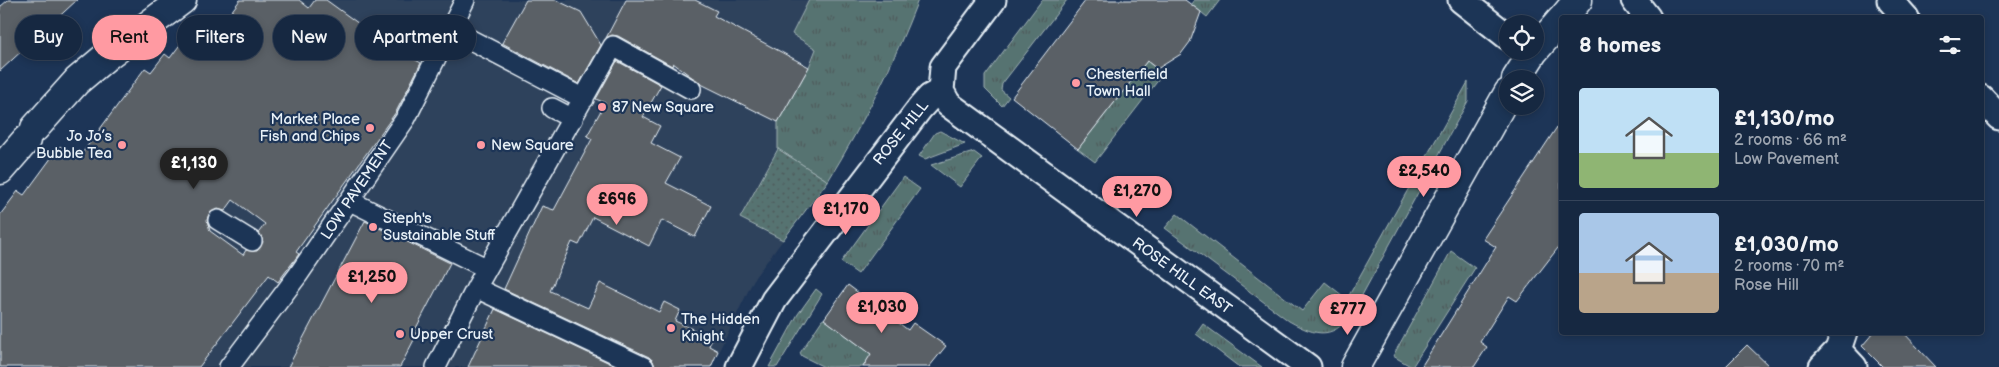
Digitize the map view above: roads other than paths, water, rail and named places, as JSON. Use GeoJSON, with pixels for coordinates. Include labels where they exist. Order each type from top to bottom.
{"type":"FeatureCollection","features":[{"type":"Feature","properties":{"kind":"street"},"geometry":{"type":"LineString","coordinates":[[0,170],[77,81],[108,55],[182,0]]}},
{"type":"Feature","properties":{"kind":"street","name":"LOW PAVEMENT"},"geometry":{"type":"LineString","coordinates":[[457,15],[465,0]]}},
{"type":"Feature","properties":{"kind":"street","name":"ROSE HILL"},"geometry":{"type":"LineString","coordinates":[[739,367],[774,300],[920,108],[930,97],[941,91],[943,67],[993,0]]}},
{"type":"Feature","properties":{"kind":"street"},"geometry":{"type":"LineString","coordinates":[[1461,0],[1499,30]]}},
{"type":"Feature","properties":{"kind":"street"},"geometry":{"type":"LineString","coordinates":[[1565,15],[1578,0]]}},
{"type":"Feature","properties":{"kind":"street"},"geometry":{"type":"LineString","coordinates":[[1634,0],[1646,15]]}},
{"type":"Feature","properties":{"kind":"street"},"geometry":{"type":"LineString","coordinates":[[1890,0],[1903,15]]}},
{"type":"Feature","properties":{"kind":"street"},"geometry":{"type":"LineString","coordinates":[[1544,38],[1559,21]]}},
{"type":"Feature","properties":{"kind":"street"},"geometry":{"type":"LineString","coordinates":[[476,42],[586,96]]}},
{"type":"Feature","properties":{"kind":"street"},"geometry":{"type":"LineString","coordinates":[[436,367],[486,268],[573,119],[613,46],[691,89]]}},
{"type":"Feature","properties":{"kind":"street","name":"LOW PAVEMENT"},"geometry":{"type":"LineString","coordinates":[[229,367],[294,273],[350,201],[406,118],[435,60]]}},
{"type":"Feature","properties":{"kind":"street","name":"ROSE HILL EAST"},"geometry":{"type":"LineString","coordinates":[[941,91],[948,104],[963,116],[1308,367]]}},
{"type":"Feature","properties":{"kind":"street"},"geometry":{"type":"LineString","coordinates":[[1984,101],[1999,117]]}},
{"type":"Feature","properties":{"kind":"street"},"geometry":{"type":"LineString","coordinates":[[552,108],[573,119]]}},
{"type":"Feature","properties":{"kind":"street"},"geometry":{"type":"LineString","coordinates":[[1355,367],[1499,109]]}},
{"type":"Feature","properties":{"kind":"street"},"geometry":{"type":"LineString","coordinates":[[350,201],[486,268]]}},
{"type":"Feature","properties":{"kind":"street"},"geometry":{"type":"LineString","coordinates":[[218,220],[252,241]]}},
{"type":"Feature","properties":{"kind":"street"},"geometry":{"type":"LineString","coordinates":[[476,288],[644,367]]}},
{"type":"Feature","properties":{"kind":"place","name":"Chesterfield Town Hall"},"geometry":{"type":"Point","coordinates":[1076,83]}},
{"type":"Feature","properties":{"kind":"place","name":"87 New Square"},"geometry":{"type":"Point","coordinates":[602,107]}},
{"type":"Feature","properties":{"kind":"place","name":"Market Place Fish and Chips"},"geometry":{"type":"Point","coordinates":[370,128]}},
{"type":"Feature","properties":{"kind":"place","name":"Jo Jo’s Bubble Tea"},"geometry":{"type":"Point","coordinates":[122,145]}},
{"type":"Feature","properties":{"kind":"place","name":"New Square"},"geometry":{"type":"Point","coordinates":[481,145]}},
{"type":"Feature","properties":{"kind":"place","name":"Steph's Sustainable Stuff"},"geometry":{"type":"Point","coordinates":[373,227]}},
{"type":"Feature","properties":{"kind":"place","name":"The Hidden Knight"},"geometry":{"type":"Point","coordinates":[671,328]}},
{"type":"Feature","properties":{"kind":"place","name":"Upper Crust"},"geometry":{"type":"Point","coordinates":[400,334]}}]}
